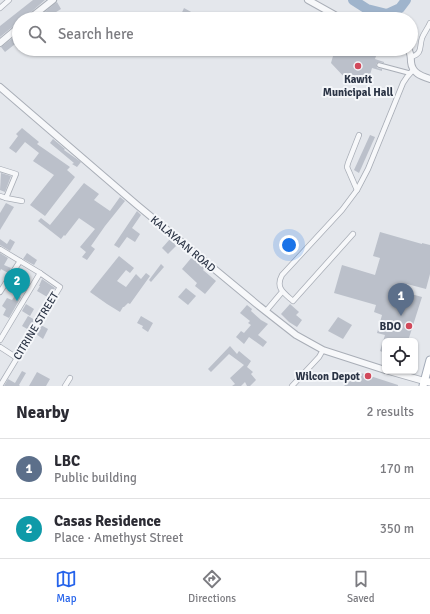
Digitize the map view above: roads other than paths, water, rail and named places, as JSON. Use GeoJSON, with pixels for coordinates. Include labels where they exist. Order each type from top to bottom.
{"type":"FeatureCollection","features":[{"type":"Feature","properties":{"kind":"main road"},"geometry":{"type":"LineString","coordinates":[[426,383],[430,360]]}},
{"type":"Feature","properties":{"kind":"street"},"geometry":{"type":"LineString","coordinates":[[0,8],[5,2],[10,0]]}},
{"type":"Feature","properties":{"kind":"street"},"geometry":{"type":"LineString","coordinates":[[38,12],[53,0]]}},
{"type":"Feature","properties":{"kind":"street"},"geometry":{"type":"LineString","coordinates":[[308,0],[329,12]]}},
{"type":"Feature","properties":{"kind":"street"},"geometry":{"type":"LineString","coordinates":[[418,54],[422,38],[430,23]]}},
{"type":"Feature","properties":{"kind":"street"},"geometry":{"type":"LineString","coordinates":[[0,43],[12,33]]}},
{"type":"Feature","properties":{"kind":"street"},"geometry":{"type":"LineString","coordinates":[[353,234],[293,300],[282,292],[279,282],[285,271],[342,210],[357,190],[368,169],[403,83],[411,72],[411,58],[415,56]]}},
{"type":"Feature","properties":{"kind":"street"},"geometry":{"type":"LineString","coordinates":[[379,65],[411,72],[430,79]]}},
{"type":"Feature","properties":{"kind":"street","name":"KALAYAAN ROAD"},"geometry":{"type":"LineString","coordinates":[[0,87],[137,205],[296,335],[323,350],[382,369]]}},
{"type":"Feature","properties":{"kind":"street"},"geometry":{"type":"LineString","coordinates":[[357,190],[347,167],[359,135]]}},
{"type":"Feature","properties":{"kind":"street"},"geometry":{"type":"LineString","coordinates":[[0,169],[16,174],[6,198]]}},
{"type":"Feature","properties":{"kind":"street"},"geometry":{"type":"LineString","coordinates":[[0,196],[22,201]]}},
{"type":"Feature","properties":{"kind":"street"},"geometry":{"type":"LineString","coordinates":[[0,249],[40,273],[0,340]]}},
{"type":"Feature","properties":{"kind":"street"},"geometry":{"type":"LineString","coordinates":[[0,292],[20,261]]}},
{"type":"Feature","properties":{"kind":"street","name":"CITRINE STREET"},"geometry":{"type":"LineString","coordinates":[[0,386],[60,287],[40,273]]}},
{"type":"Feature","properties":{"kind":"street"},"geometry":{"type":"LineString","coordinates":[[266,311],[282,292]]}},
{"type":"Feature","properties":{"kind":"street"},"geometry":{"type":"LineString","coordinates":[[0,347],[17,358]]}},
{"type":"Feature","properties":{"kind":"street"},"geometry":{"type":"LineString","coordinates":[[292,386],[319,357],[323,350]]}},
{"type":"Feature","properties":{"kind":"street"},"geometry":{"type":"LineString","coordinates":[[398,374],[426,383]]}},
{"type":"Feature","properties":{"kind":"street"},"geometry":{"type":"LineString","coordinates":[[65,386],[70,378]]}},
{"type":"Feature","properties":{"kind":"waterway"},"geometry":{"type":"LineString","coordinates":[[353,0],[367,9],[379,12]]}},
{"type":"Feature","properties":{"kind":"waterway"},"geometry":{"type":"LineString","coordinates":[[391,12],[400,8],[406,0]]}},
{"type":"Feature","properties":{"kind":"place","name":"Kawit Municipal Hall"},"geometry":{"type":"Point","coordinates":[358,66]}},
{"type":"Feature","properties":{"kind":"place","name":"Casas Residence"},"geometry":{"type":"Point","coordinates":[17,301]}},
{"type":"Feature","properties":{"kind":"place","name":"LBC"},"geometry":{"type":"Point","coordinates":[401,316]}},
{"type":"Feature","properties":{"kind":"place","name":"BDO"},"geometry":{"type":"Point","coordinates":[409,326]}},
{"type":"Feature","properties":{"kind":"place","name":"Wilcon Depot"},"geometry":{"type":"Point","coordinates":[368,376]}}]}
